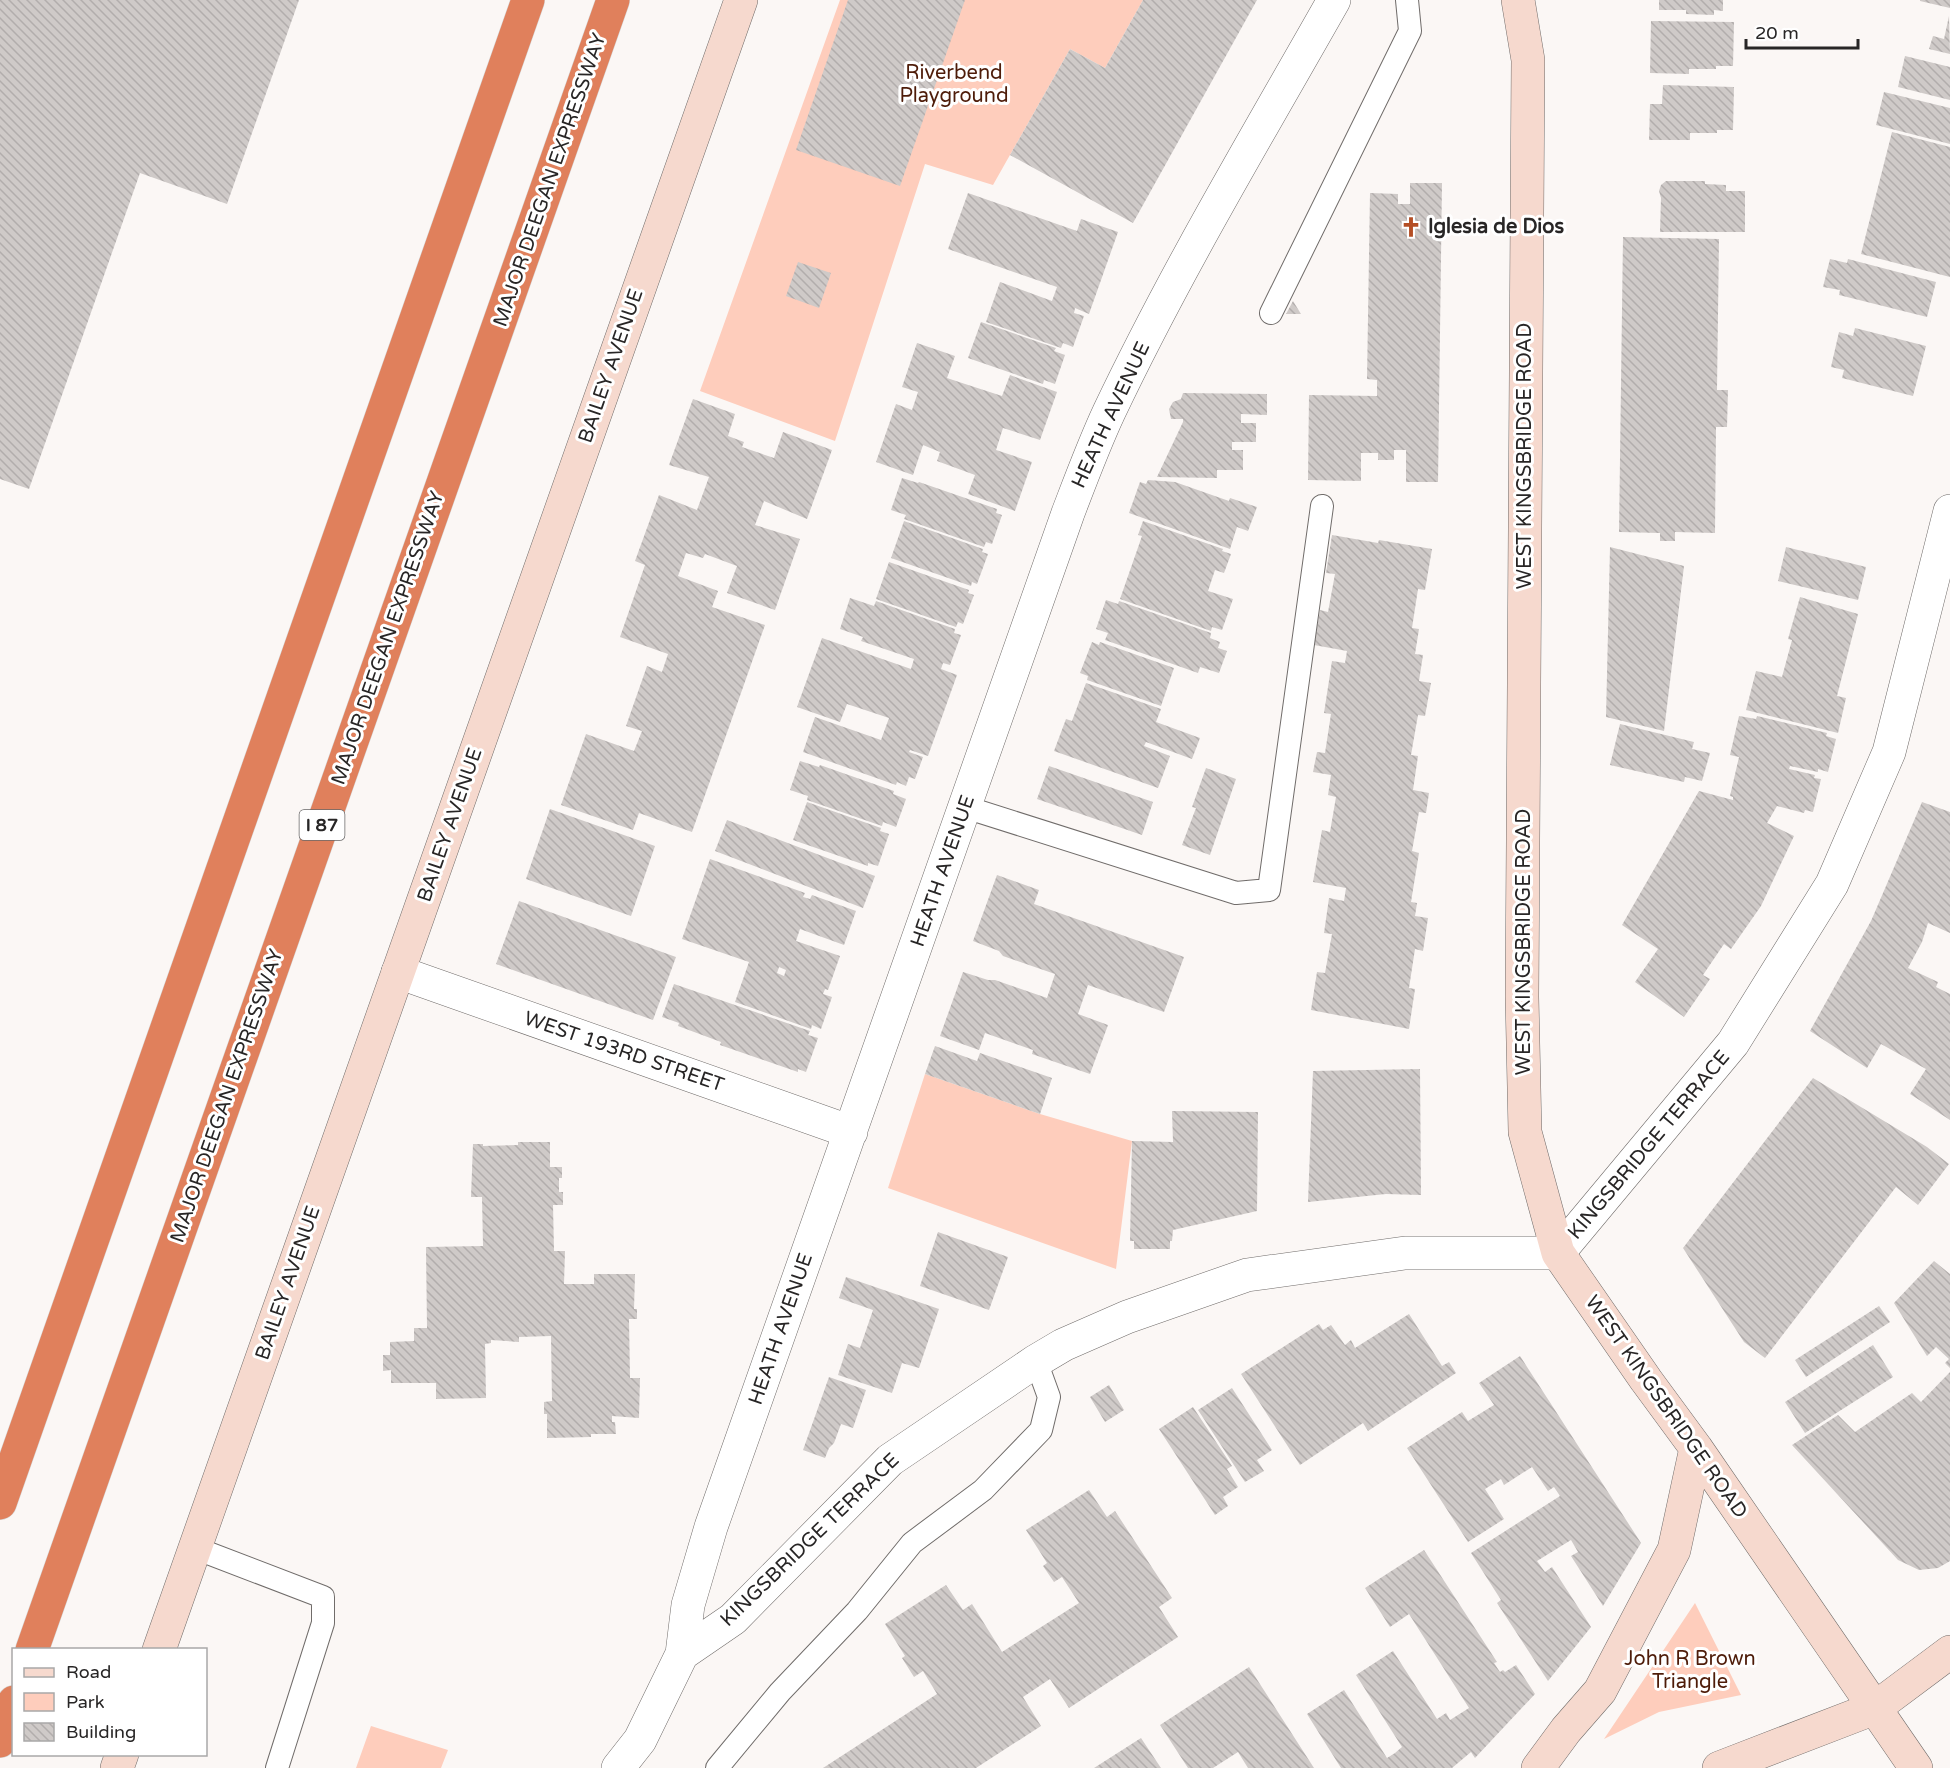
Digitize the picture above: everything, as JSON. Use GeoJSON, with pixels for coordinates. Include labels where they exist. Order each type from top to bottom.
{"type":"FeatureCollection","features":[{"type":"Feature","properties":{"kind":"highway"},"geometry":{"type":"LineString","coordinates":[[0,1503],[528,0]]}},
{"type":"Feature","properties":{"kind":"highway","name":"MAJOR DEEGAN EXPRESSWAY"},"geometry":{"type":"LineString","coordinates":[[33,1648],[613,0]]}},
{"type":"Feature","properties":{"kind":"highway"},"geometry":{"type":"LineString","coordinates":[[0,1741],[12,1708]]}},
{"type":"Feature","properties":{"kind":"main road","name":"BAILEY AVENUE"},"geometry":{"type":"LineString","coordinates":[[160,1648],[741,0]]}},
{"type":"Feature","properties":{"kind":"main road","name":"WEST KINGSBRIDGE ROAD"},"geometry":{"type":"LineString","coordinates":[[1518,0],[1527,60],[1522,986],[1525,1132],[1558,1253],[1696,1448],[1916,1768]]}},
{"type":"Feature","properties":{"kind":"main road"},"geometry":{"type":"LineString","coordinates":[[1538,1768],[1566,1730],[1600,1691],[1674,1550],[1696,1448]]}},
{"type":"Feature","properties":{"kind":"main road"},"geometry":{"type":"LineString","coordinates":[[1719,1768],[1875,1708],[1950,1652]]}},
{"type":"Feature","properties":{"kind":"street","name":"HEATH AVENUE"},"geometry":{"type":"LineString","coordinates":[[618,1768],[640,1740],[682,1654],[688,1605],[711,1527],[1068,513],[1108,414],[1144,341],[1334,0]]}},
{"type":"Feature","properties":{"kind":"street","name":"KINGSBRIDGE TERRACE"},"geometry":{"type":"LineString","coordinates":[[682,1654],[733,1619],[890,1460],[1063,1345],[1127,1317],[1247,1275],[1405,1253],[1558,1253],[1733,1043],[1832,884],[1889,752],[1950,511]]}},
{"type":"Feature","properties":{"kind":"street","name":"WEST 193RD STREET"},"geometry":{"type":"LineString","coordinates":[[398,972],[851,1132]]}},
{"type":"Feature","properties":{"kind":"lane"},"geometry":{"type":"LineString","coordinates":[[1271,313],[1410,31],[1407,0]]}},
{"type":"Feature","properties":{"kind":"lane"},"geometry":{"type":"LineString","coordinates":[[965,807],[1236,893],[1269,890],[1322,506]]}},
{"type":"Feature","properties":{"kind":"lane"},"geometry":{"type":"LineString","coordinates":[[717,1768],[780,1692],[857,1611],[912,1543],[983,1490],[1041,1430],[1049,1397],[1036,1361]]}},
{"type":"Feature","properties":{"kind":"lane"},"geometry":{"type":"LineString","coordinates":[[195,1548],[323,1597],[323,1623],[276,1768]]}},
{"type":"Feature","properties":{"kind":"green space","name":"Riverbend Playground"},"geometry":{"type":"Polygon","coordinates":[[[840,0],[1143,0],[1105,68],[1070,49],[993,185],[925,164],[835,441],[700,391],[840,0]]]}},
{"type":"Feature","properties":{"kind":"green space"},"geometry":{"type":"Polygon","coordinates":[[[925,1074],[1040,1114],[1132,1141],[1116,1269],[888,1188],[925,1074]]]}},
{"type":"Feature","properties":{"kind":"green space","name":"John R Brown Triangle"},"geometry":{"type":"Polygon","coordinates":[[[1695,1603],[1741,1695],[1659,1712],[1604,1739],[1695,1603]]]}},
{"type":"Feature","properties":{"kind":"green space"},"geometry":{"type":"Polygon","coordinates":[[[371,1726],[448,1750],[441,1768],[356,1768],[371,1726]]]}},
{"type":"Feature","properties":{"kind":"building"},"geometry":{"type":"Polygon","coordinates":[[[0,0],[299,0],[227,204],[140,173],[29,489],[0,479],[0,0]]]}},
{"type":"Feature","properties":{"kind":"building"},"geometry":{"type":"Polygon","coordinates":[[[848,0],[965,0],[900,186],[796,150],[848,0]]]}},
{"type":"Feature","properties":{"kind":"building"},"geometry":{"type":"Polygon","coordinates":[[[1143,0],[1257,0],[1133,223],[1010,155],[1070,49],[1105,68],[1143,0]]]}},
{"type":"Feature","properties":{"kind":"building"},"geometry":{"type":"Polygon","coordinates":[[[1659,0],[1723,0],[1723,11],[1714,10],[1714,15],[1686,14],[1686,10],[1659,10],[1659,0]]]}},
{"type":"Feature","properties":{"kind":"building"},"geometry":{"type":"Polygon","coordinates":[[[1950,0],[1950,8],[1920,1],[1950,0]]]}},
{"type":"Feature","properties":{"kind":"building"},"geometry":{"type":"Polygon","coordinates":[[[1949,16],[1950,54],[1929,49],[1933,36],[1944,39],[1949,16]]]}},
{"type":"Feature","properties":{"kind":"building"},"geometry":{"type":"Polygon","coordinates":[[[1651,21],[1734,22],[1733,66],[1716,66],[1716,69],[1689,69],[1689,74],[1650,73],[1651,21]]]}},
{"type":"Feature","properties":{"kind":"building"},"geometry":{"type":"Polygon","coordinates":[[[1905,56],[1950,67],[1950,100],[1898,87],[1905,56]]]}},
{"type":"Feature","properties":{"kind":"building"},"geometry":{"type":"Polygon","coordinates":[[[1663,85],[1734,87],[1733,130],[1717,130],[1717,133],[1690,133],[1690,140],[1649,140],[1650,104],[1662,104],[1663,85]]]}},
{"type":"Feature","properties":{"kind":"building"},"geometry":{"type":"Polygon","coordinates":[[[1884,92],[1950,108],[1950,144],[1876,125],[1884,92]]]}},
{"type":"Feature","properties":{"kind":"building"},"geometry":{"type":"Polygon","coordinates":[[[1892,132],[1950,147],[1950,277],[1861,254],[1892,132]]]}},
{"type":"Feature","properties":{"kind":"building"},"geometry":{"type":"Polygon","coordinates":[[[1666,181],[1705,181],[1705,184],[1726,185],[1726,191],[1745,191],[1745,232],[1660,232],[1661,198],[1659,191],[1661,185],[1666,181]]]}},
{"type":"Feature","properties":{"kind":"building"},"geometry":{"type":"Polygon","coordinates":[[[1410,183],[1442,183],[1438,482],[1406,482],[1406,450],[1394,450],[1394,460],[1378,460],[1378,453],[1361,453],[1361,481],[1308,480],[1309,395],[1377,396],[1377,380],[1367,379],[1370,193],[1398,194],[1398,204],[1410,204],[1410,183]]]}},
{"type":"Feature","properties":{"kind":"building"},"geometry":{"type":"Polygon","coordinates":[[[968,193],[1077,231],[1081,219],[1118,232],[1089,314],[1075,308],[1074,313],[1084,316],[1073,347],[1063,343],[1061,348],[986,322],[1000,282],[1052,301],[1057,287],[948,249],[968,193]]]}},
{"type":"Feature","properties":{"kind":"building"},"geometry":{"type":"Polygon","coordinates":[[[1623,237],[1719,239],[1717,390],[1728,390],[1727,427],[1716,427],[1715,533],[1675,532],[1675,541],[1660,541],[1660,533],[1619,532],[1623,237]]]}},
{"type":"Feature","properties":{"kind":"building"},"geometry":{"type":"Polygon","coordinates":[[[1830,259],[1847,263],[1848,259],[1936,282],[1927,317],[1839,295],[1840,290],[1823,287],[1830,259]]]}},
{"type":"Feature","properties":{"kind":"building"},"geometry":{"type":"Polygon","coordinates":[[[798,262],[831,273],[819,308],[786,296],[798,262]]]}},
{"type":"Feature","properties":{"kind":"building"},"geometry":{"type":"Polygon","coordinates":[[[1293,301],[1301,314],[1286,314],[1293,301]]]}},
{"type":"Feature","properties":{"kind":"building"},"geometry":{"type":"Polygon","coordinates":[[[981,322],[1056,348],[1054,351],[1065,355],[1055,384],[1044,380],[1043,384],[968,358],[981,322]]]}},
{"type":"Feature","properties":{"kind":"building"},"geometry":{"type":"Polygon","coordinates":[[[1855,328],[1926,346],[1913,396],[1842,378],[1844,370],[1831,367],[1839,332],[1853,336],[1855,328]]]}},
{"type":"Feature","properties":{"kind":"building"},"geometry":{"type":"Polygon","coordinates":[[[917,343],[955,356],[947,378],[1002,396],[1010,375],[1057,392],[1040,440],[1003,428],[996,450],[1032,462],[1015,511],[968,494],[975,475],[937,461],[940,452],[923,445],[913,475],[876,462],[896,404],[912,410],[918,392],[902,387],[917,343]]]}},
{"type":"Feature","properties":{"kind":"building"},"geometry":{"type":"Polygon","coordinates":[[[1183,393],[1267,394],[1267,415],[1241,414],[1241,423],[1256,423],[1256,442],[1232,442],[1232,450],[1243,450],[1243,470],[1217,470],[1217,478],[1157,477],[1183,422],[1183,419],[1171,419],[1169,409],[1173,402],[1181,399],[1183,393]]]}},
{"type":"Feature","properties":{"kind":"building"},"geometry":{"type":"Polygon","coordinates":[[[693,399],[735,414],[728,436],[744,442],[742,447],[774,458],[783,432],[832,450],[807,519],[764,501],[755,525],[800,539],[775,610],[727,593],[737,566],[705,554],[703,558],[686,553],[678,576],[718,591],[712,607],[765,625],[692,832],[639,813],[633,830],[561,805],[586,734],[634,751],[642,731],[626,726],[647,666],[662,672],[668,654],[620,637],[645,565],[635,561],[659,495],[697,510],[709,477],[669,465],[693,399]]]}},
{"type":"Feature","properties":{"kind":"building"},"geometry":{"type":"Polygon","coordinates":[[[902,478],[997,509],[996,513],[1002,515],[992,544],[986,542],[984,547],[904,519],[906,515],[891,510],[902,478]]]}},
{"type":"Feature","properties":{"kind":"building"},"geometry":{"type":"Polygon","coordinates":[[[1148,480],[1175,482],[1229,501],[1230,498],[1257,507],[1248,531],[1237,527],[1230,549],[1129,513],[1140,482],[1146,484],[1148,480]]]}},
{"type":"Feature","properties":{"kind":"building"},"geometry":{"type":"Polygon","coordinates":[[[904,521],[983,549],[982,552],[988,554],[977,584],[972,582],[971,586],[891,558],[904,521]]]}},
{"type":"Feature","properties":{"kind":"building"},"geometry":{"type":"Polygon","coordinates":[[[1143,521],[1223,549],[1222,551],[1231,554],[1224,573],[1215,570],[1208,591],[1233,599],[1222,630],[1212,627],[1211,631],[1120,599],[1142,536],[1138,535],[1143,521]]]}},
{"type":"Feature","properties":{"kind":"building"},"geometry":{"type":"Polygon","coordinates":[[[1332,535],[1432,549],[1425,590],[1418,589],[1412,628],[1419,629],[1415,654],[1423,655],[1419,681],[1431,683],[1425,716],[1418,715],[1411,755],[1418,756],[1413,790],[1429,793],[1426,813],[1419,812],[1412,851],[1419,853],[1411,902],[1417,903],[1415,916],[1428,918],[1423,951],[1415,949],[1409,988],[1415,989],[1409,1029],[1311,1010],[1317,972],[1325,973],[1332,934],[1324,933],[1329,898],[1344,901],[1346,888],[1313,882],[1322,830],[1330,832],[1336,797],[1328,795],[1331,775],[1313,772],[1317,752],[1325,753],[1331,714],[1324,713],[1332,661],[1345,663],[1347,651],[1314,645],[1320,610],[1328,612],[1335,574],[1326,573],[1332,535]]]}},
{"type":"Feature","properties":{"kind":"building"},"geometry":{"type":"Polygon","coordinates":[[[1610,547],[1684,566],[1664,731],[1606,717],[1610,547]]]}},
{"type":"Feature","properties":{"kind":"building"},"geometry":{"type":"Polygon","coordinates":[[[1786,547],[1866,567],[1858,600],[1778,581],[1786,547]]]}},
{"type":"Feature","properties":{"kind":"building"},"geometry":{"type":"Polygon","coordinates":[[[889,562],[969,590],[968,593],[974,595],[963,624],[958,622],[956,627],[876,599],[889,562]]]}},
{"type":"Feature","properties":{"kind":"building"},"geometry":{"type":"Polygon","coordinates":[[[1800,597],[1858,614],[1837,696],[1846,698],[1838,733],[1746,710],[1756,671],[1782,677],[1792,640],[1788,639],[1800,597]]]}},
{"type":"Feature","properties":{"kind":"building"},"geometry":{"type":"Polygon","coordinates":[[[850,598],[874,606],[876,601],[955,629],[954,633],[961,635],[950,665],[943,663],[941,669],[957,675],[928,756],[910,750],[909,752],[923,757],[915,779],[909,777],[906,786],[897,782],[896,785],[803,752],[815,717],[881,740],[889,718],[847,704],[840,722],[797,707],[822,638],[911,669],[914,659],[861,641],[863,637],[840,629],[850,598]]]}},
{"type":"Feature","properties":{"kind":"building"},"geometry":{"type":"Polygon","coordinates":[[[1106,600],[1118,604],[1119,601],[1211,633],[1210,638],[1220,642],[1218,648],[1227,651],[1219,673],[1200,667],[1198,673],[1105,640],[1108,633],[1096,629],[1106,600]]]}},
{"type":"Feature","properties":{"kind":"building"},"geometry":{"type":"Polygon","coordinates":[[[1092,642],[1099,645],[1100,642],[1174,668],[1161,706],[1087,680],[1088,676],[1080,673],[1092,642]]]}},
{"type":"Feature","properties":{"kind":"building"},"geometry":{"type":"Polygon","coordinates":[[[1086,683],[1161,709],[1156,722],[1200,738],[1192,759],[1146,742],[1144,746],[1170,756],[1158,788],[1054,751],[1066,719],[1072,721],[1086,683]]]}},
{"type":"Feature","properties":{"kind":"building"},"geometry":{"type":"Polygon","coordinates":[[[1739,716],[1756,719],[1757,716],[1827,733],[1826,736],[1836,739],[1828,772],[1790,766],[1789,769],[1815,775],[1814,778],[1821,779],[1813,812],[1805,810],[1804,813],[1777,806],[1767,823],[1794,836],[1761,906],[1731,949],[1724,944],[1703,975],[1710,979],[1684,1017],[1635,982],[1658,949],[1622,925],[1699,791],[1733,800],[1730,796],[1739,757],[1730,755],[1739,716]]]}},
{"type":"Feature","properties":{"kind":"building"},"geometry":{"type":"Polygon","coordinates":[[[1620,724],[1694,742],[1692,749],[1710,753],[1702,781],[1685,777],[1684,782],[1610,765],[1620,724]]]}},
{"type":"Feature","properties":{"kind":"building"},"geometry":{"type":"Polygon","coordinates":[[[800,761],[819,767],[820,765],[894,791],[893,794],[906,799],[896,827],[883,822],[882,826],[807,800],[808,796],[790,790],[800,761]]]}},
{"type":"Feature","properties":{"kind":"building"},"geometry":{"type":"Polygon","coordinates":[[[1049,766],[1153,802],[1142,835],[1037,799],[1049,766]]]}},
{"type":"Feature","properties":{"kind":"building"},"geometry":{"type":"Polygon","coordinates":[[[1206,768],[1236,779],[1210,855],[1182,845],[1196,808],[1192,807],[1206,768]]]}},
{"type":"Feature","properties":{"kind":"building"},"geometry":{"type":"Polygon","coordinates":[[[807,802],[881,828],[880,831],[889,834],[878,866],[868,863],[868,866],[793,840],[807,802]]]}},
{"type":"Feature","properties":{"kind":"building"},"geometry":{"type":"Polygon","coordinates":[[[1922,802],[1950,812],[1950,933],[1928,923],[1922,942],[1908,968],[1938,982],[1936,987],[1950,994],[1950,1120],[1910,1094],[1926,1069],[1881,1044],[1867,1068],[1810,1031],[1871,921],[1922,802]]]}},
{"type":"Feature","properties":{"kind":"building"},"geometry":{"type":"Polygon","coordinates":[[[550,809],[655,846],[631,916],[526,879],[550,809]]]}},
{"type":"Feature","properties":{"kind":"building"},"geometry":{"type":"Polygon","coordinates":[[[727,820],[875,876],[863,908],[715,851],[727,820]]]}},
{"type":"Feature","properties":{"kind":"building"},"geometry":{"type":"Polygon","coordinates":[[[710,859],[805,893],[803,897],[810,899],[812,895],[856,911],[844,945],[800,929],[796,941],[840,956],[828,990],[825,989],[823,994],[832,997],[821,1029],[812,1025],[811,1029],[735,1002],[749,962],[682,939],[710,859]],[[779,967],[777,973],[784,976],[786,970],[779,967]]]}},
{"type":"Feature","properties":{"kind":"building"},"geometry":{"type":"Polygon","coordinates":[[[997,875],[1039,890],[1034,904],[1184,957],[1164,1012],[1088,985],[1078,1014],[1108,1025],[1090,1074],[1032,1054],[1033,1050],[985,1033],[979,1050],[940,1036],[963,972],[995,980],[1047,998],[1055,974],[1003,956],[999,951],[973,941],[997,875]]]}},
{"type":"Feature","properties":{"kind":"building"},"geometry":{"type":"Polygon","coordinates":[[[519,901],[676,957],[653,1020],[496,964],[519,901]]]}},
{"type":"Feature","properties":{"kind":"building"},"geometry":{"type":"Polygon","coordinates":[[[674,984],[810,1031],[808,1035],[818,1038],[806,1072],[798,1069],[798,1072],[720,1045],[721,1042],[678,1026],[679,1023],[662,1017],[674,984]]]}},
{"type":"Feature","properties":{"kind":"building"},"geometry":{"type":"Polygon","coordinates":[[[935,1046],[977,1061],[980,1053],[1052,1078],[1040,1114],[925,1074],[935,1046]]]}},
{"type":"Feature","properties":{"kind":"building"},"geometry":{"type":"Polygon","coordinates":[[[1420,1069],[1421,1195],[1386,1194],[1308,1202],[1313,1071],[1420,1069]]]}},
{"type":"Feature","properties":{"kind":"building"},"geometry":{"type":"Polygon","coordinates":[[[1813,1078],[1927,1147],[1949,1164],[1918,1205],[1896,1187],[1765,1358],[1744,1342],[1683,1248],[1813,1078]]]}},
{"type":"Feature","properties":{"kind":"building"},"geometry":{"type":"Polygon","coordinates":[[[1172,1111],[1258,1112],[1257,1211],[1173,1230],[1170,1249],[1134,1249],[1134,1241],[1130,1241],[1132,1141],[1173,1142],[1172,1111]]]}},
{"type":"Feature","properties":{"kind":"building"},"geometry":{"type":"Polygon","coordinates":[[[518,1142],[550,1142],[550,1167],[562,1167],[559,1192],[563,1192],[563,1205],[553,1205],[554,1251],[565,1251],[564,1284],[594,1284],[594,1274],[635,1274],[634,1309],[637,1309],[637,1319],[629,1319],[630,1378],[640,1378],[639,1418],[612,1416],[616,1434],[547,1438],[547,1414],[544,1414],[544,1402],[552,1401],[551,1336],[519,1337],[519,1342],[491,1340],[491,1343],[485,1344],[486,1398],[436,1399],[436,1383],[391,1383],[391,1370],[383,1371],[383,1355],[390,1355],[390,1342],[414,1341],[414,1328],[427,1328],[426,1247],[483,1246],[482,1197],[471,1197],[473,1144],[518,1145],[518,1142]]]}},
{"type":"Feature","properties":{"kind":"building"},"geometry":{"type":"Polygon","coordinates":[[[938,1232],[1008,1257],[989,1310],[920,1286],[938,1232]]]}},
{"type":"Feature","properties":{"kind":"building"},"geometry":{"type":"Polygon","coordinates":[[[1934,1261],[1950,1274],[1950,1368],[1945,1363],[1949,1359],[1936,1347],[1927,1356],[1894,1303],[1934,1261]]]}},
{"type":"Feature","properties":{"kind":"building"},"geometry":{"type":"Polygon","coordinates":[[[846,1277],[939,1309],[919,1368],[902,1363],[892,1393],[838,1375],[848,1344],[860,1348],[873,1310],[839,1298],[846,1277]]]}},
{"type":"Feature","properties":{"kind":"building"},"geometry":{"type":"Polygon","coordinates":[[[1879,1306],[1890,1322],[1806,1377],[1795,1360],[1879,1306]]]}},
{"type":"Feature","properties":{"kind":"building"},"geometry":{"type":"Polygon","coordinates":[[[1409,1314],[1442,1366],[1449,1362],[1456,1373],[1368,1431],[1363,1423],[1300,1465],[1241,1374],[1319,1324],[1323,1330],[1331,1325],[1345,1345],[1351,1340],[1355,1348],[1409,1314]]]}},
{"type":"Feature","properties":{"kind":"building"},"geometry":{"type":"Polygon","coordinates":[[[1873,1345],[1893,1377],[1805,1433],[1785,1402],[1873,1345]]]}},
{"type":"Feature","properties":{"kind":"building"},"geometry":{"type":"Polygon","coordinates":[[[1520,1356],[1641,1543],[1603,1606],[1571,1556],[1578,1552],[1571,1540],[1537,1561],[1545,1572],[1552,1567],[1591,1627],[1548,1681],[1497,1603],[1501,1600],[1471,1553],[1560,1496],[1554,1487],[1548,1491],[1532,1467],[1504,1485],[1501,1479],[1485,1489],[1504,1519],[1468,1542],[1407,1448],[1462,1412],[1468,1421],[1494,1405],[1479,1383],[1520,1356]]]}},
{"type":"Feature","properties":{"kind":"building"},"geometry":{"type":"Polygon","coordinates":[[[1950,1372],[1950,1561],[1938,1568],[1919,1570],[1898,1560],[1792,1445],[1838,1415],[1855,1432],[1912,1393],[1921,1402],[1950,1372]]]}},
{"type":"Feature","properties":{"kind":"building"},"geometry":{"type":"Polygon","coordinates":[[[829,1377],[866,1390],[853,1428],[841,1424],[825,1458],[803,1450],[829,1377]]]}},
{"type":"Feature","properties":{"kind":"building"},"geometry":{"type":"Polygon","coordinates":[[[1109,1385],[1124,1410],[1105,1422],[1090,1397],[1109,1385]]]}},
{"type":"Feature","properties":{"kind":"building"},"geometry":{"type":"Polygon","coordinates":[[[1232,1388],[1272,1450],[1257,1460],[1264,1471],[1245,1482],[1198,1410],[1232,1388]]]}},
{"type":"Feature","properties":{"kind":"building"},"geometry":{"type":"Polygon","coordinates":[[[1193,1407],[1232,1466],[1227,1469],[1238,1487],[1223,1497],[1228,1506],[1215,1515],[1159,1429],[1193,1407]]]}},
{"type":"Feature","properties":{"kind":"building"},"geometry":{"type":"Polygon","coordinates":[[[1089,1490],[1107,1517],[1115,1511],[1172,1598],[1159,1607],[1178,1637],[1069,1708],[1050,1679],[1023,1697],[1041,1726],[976,1768],[823,1768],[937,1694],[923,1671],[914,1677],[902,1658],[905,1656],[885,1624],[946,1585],[963,1610],[972,1604],[1002,1652],[1079,1603],[1062,1577],[1054,1582],[1043,1566],[1047,1563],[1026,1530],[1089,1490]]]}},
{"type":"Feature","properties":{"kind":"building"},"geometry":{"type":"Polygon","coordinates":[[[1424,1550],[1497,1662],[1494,1663],[1500,1672],[1503,1670],[1505,1672],[1516,1665],[1535,1694],[1475,1758],[1471,1752],[1452,1768],[1341,1768],[1307,1714],[1344,1690],[1387,1758],[1395,1753],[1402,1747],[1356,1675],[1393,1651],[1437,1719],[1446,1713],[1450,1720],[1469,1708],[1409,1614],[1390,1627],[1365,1588],[1424,1550]]]}},
{"type":"Feature","properties":{"kind":"building"},"geometry":{"type":"Polygon","coordinates":[[[1249,1667],[1314,1768],[1248,1768],[1238,1752],[1213,1768],[1188,1768],[1160,1725],[1249,1667]]]}},
{"type":"Feature","properties":{"kind":"building"},"geometry":{"type":"Polygon","coordinates":[[[1141,1738],[1161,1768],[1094,1768],[1141,1738]]]}},
{"type":"Feature","properties":{"kind":"place","name":"Iglesia de Dios"},"geometry":{"type":"Point","coordinates":[1411,227]}}]}
